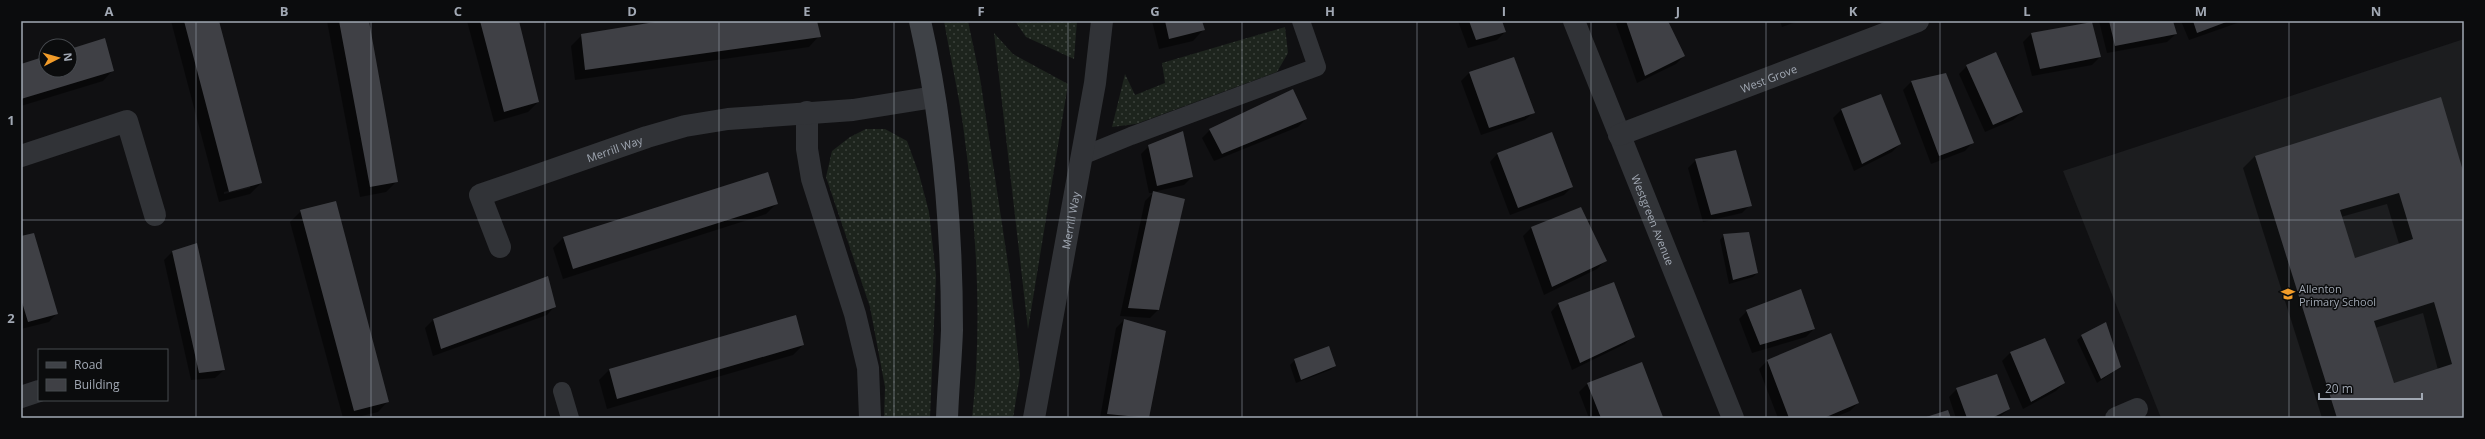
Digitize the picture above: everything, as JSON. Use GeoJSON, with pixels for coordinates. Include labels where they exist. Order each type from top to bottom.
{"type":"FeatureCollection","features":[{"type":"Feature","properties":{"kind":"street"},"geometry":{"type":"LineString","coordinates":[[920,21],[934,97],[945,176],[952,331],[947,418]]}},
{"type":"Feature","properties":{"kind":"street","name":"Merrill Way"},"geometry":{"type":"LineString","coordinates":[[1034,418],[1095,83],[1102,21]]}},
{"type":"Feature","properties":{"kind":"street","name":"Westgreen Avenue"},"geometry":{"type":"LineString","coordinates":[[1574,21],[1733,418]]}},
{"type":"Feature","properties":{"kind":"street","name":"West Grove"},"geometry":{"type":"LineString","coordinates":[[1619,135],[1918,21]]}},
{"type":"Feature","properties":{"kind":"street","name":"Merrill Way"},"geometry":{"type":"LineString","coordinates":[[500,247],[480,195],[647,137],[685,126],[728,119],[806,112],[853,110],[934,97]]}},
{"type":"Feature","properties":{"kind":"street"},"geometry":{"type":"LineString","coordinates":[[806,112],[807,149],[812,179],[856,314],[868,368],[870,418]]}},
{"type":"Feature","properties":{"kind":"street"},"geometry":{"type":"LineString","coordinates":[[21,156],[127,121],[155,215]]}},
{"type":"Feature","properties":{"kind":"street"},"geometry":{"type":"LineString","coordinates":[[21,397],[38,391]]}},
{"type":"Feature","properties":{"kind":"street"},"geometry":{"type":"LineString","coordinates":[[2116,418],[2137,409]]}},
{"type":"Feature","properties":{"kind":"lane"},"geometry":{"type":"LineString","coordinates":[[1082,156],[1131,136],[1317,67],[1301,21]]}},
{"type":"Feature","properties":{"kind":"lane"},"geometry":{"type":"LineString","coordinates":[[562,391],[570,418]]}},
{"type":"Feature","properties":{"kind":"shaded area"},"geometry":{"type":"Polygon","coordinates":[[[944,21],[968,21],[980,78],[1010,277],[1020,375],[1013,418],[972,418],[977,345],[974,235],[968,161],[963,125],[944,21]]]}},
{"type":"Feature","properties":{"kind":"shaded area"},"geometry":{"type":"Polygon","coordinates":[[[1015,21],[1077,21],[1074,59],[1026,37],[1015,21]]]}},
{"type":"Feature","properties":{"kind":"shaded area"},"geometry":{"type":"Polygon","coordinates":[[[1285,27],[1288,53],[1277,72],[1136,124],[1112,127],[1125,74],[1135,95],[1165,83],[1162,63],[1285,27]]]}},
{"type":"Feature","properties":{"kind":"shaded area"},"geometry":{"type":"Polygon","coordinates":[[[994,33],[1013,54],[1068,84],[1028,329],[994,33]]]}},
{"type":"Feature","properties":{"kind":"shaded area","name":"Allenton Primary School"},"geometry":{"type":"Polygon","coordinates":[[[2464,39],[2464,418],[2161,418],[2063,171],[2464,39]]]}},
{"type":"Feature","properties":{"kind":"shaded area"},"geometry":{"type":"Polygon","coordinates":[[[866,129],[885,129],[907,141],[919,174],[929,212],[936,276],[930,418],[884,418],[885,387],[870,307],[826,177],[832,151],[850,137],[866,129]]]}},
{"type":"Feature","properties":{"kind":"building"},"geometry":{"type":"Polygon","coordinates":[[[184,21],[219,21],[262,183],[229,192],[184,21]]]}},
{"type":"Feature","properties":{"kind":"building"},"geometry":{"type":"Polygon","coordinates":[[[339,21],[369,21],[398,182],[370,187],[339,21]]]}},
{"type":"Feature","properties":{"kind":"building"},"geometry":{"type":"Polygon","coordinates":[[[480,21],[519,21],[539,102],[504,112],[480,21]]]}},
{"type":"Feature","properties":{"kind":"building"},"geometry":{"type":"Polygon","coordinates":[[[661,21],[817,21],[821,37],[585,70],[581,34],[661,21]]]}},
{"type":"Feature","properties":{"kind":"building"},"geometry":{"type":"Polygon","coordinates":[[[1165,21],[1202,21],[1205,30],[1169,39],[1165,21]]]}},
{"type":"Feature","properties":{"kind":"building"},"geometry":{"type":"Polygon","coordinates":[[[1469,21],[1502,21],[1506,32],[1476,40],[1469,21]]]}},
{"type":"Feature","properties":{"kind":"building"},"geometry":{"type":"Polygon","coordinates":[[[1626,21],[1668,21],[1685,56],[1645,76],[1626,21]]]}},
{"type":"Feature","properties":{"kind":"building"},"geometry":{"type":"Polygon","coordinates":[[[2109,21],[2173,21],[2177,34],[2115,46],[2109,21]]]}},
{"type":"Feature","properties":{"kind":"building"},"geometry":{"type":"Polygon","coordinates":[[[2193,21],[2229,21],[2197,33],[2193,21]]]}},
{"type":"Feature","properties":{"kind":"building"},"geometry":{"type":"Polygon","coordinates":[[[2092,22],[2101,57],[2040,69],[2031,33],[2092,22]]]}},
{"type":"Feature","properties":{"kind":"building"},"geometry":{"type":"Polygon","coordinates":[[[105,38],[114,71],[21,99],[21,64],[38,59],[38,78],[78,78],[78,46],[105,38]]]}},
{"type":"Feature","properties":{"kind":"building"},"geometry":{"type":"Polygon","coordinates":[[[1996,52],[2023,112],[1993,125],[1966,65],[1996,52]]]}},
{"type":"Feature","properties":{"kind":"building"},"geometry":{"type":"Polygon","coordinates":[[[1514,57],[1535,113],[1489,128],[1469,72],[1514,57]]]}},
{"type":"Feature","properties":{"kind":"building"},"geometry":{"type":"Polygon","coordinates":[[[1946,73],[1974,143],[1939,156],[1911,81],[1946,73]]]}},
{"type":"Feature","properties":{"kind":"building"},"geometry":{"type":"Polygon","coordinates":[[[1293,89],[1307,119],[1222,154],[1209,129],[1293,89]]]}},
{"type":"Feature","properties":{"kind":"building"},"geometry":{"type":"Polygon","coordinates":[[[1881,94],[1901,144],[1862,164],[1841,109],[1881,94]]]}},
{"type":"Feature","properties":{"kind":"building"},"geometry":{"type":"Polygon","coordinates":[[[2441,97],[2464,174],[2464,418],[2337,418],[2255,156],[2441,97]],[[2399,193],[2340,210],[2355,258],[2413,239],[2399,193]],[[2434,302],[2374,321],[2394,383],[2452,364],[2434,302]]]}},
{"type":"Feature","properties":{"kind":"building"},"geometry":{"type":"Polygon","coordinates":[[[1183,131],[1193,177],[1157,186],[1148,145],[1183,131]]]}},
{"type":"Feature","properties":{"kind":"building"},"geometry":{"type":"Polygon","coordinates":[[[1552,132],[1573,187],[1518,208],[1497,153],[1552,132]]]}},
{"type":"Feature","properties":{"kind":"building"},"geometry":{"type":"Polygon","coordinates":[[[1736,150],[1752,206],[1711,215],[1695,159],[1736,150]]]}},
{"type":"Feature","properties":{"kind":"building"},"geometry":{"type":"Polygon","coordinates":[[[768,172],[778,204],[573,269],[563,237],[768,172]]]}},
{"type":"Feature","properties":{"kind":"building"},"geometry":{"type":"Polygon","coordinates":[[[1153,191],[1185,199],[1159,310],[1128,308],[1153,191]]]}},
{"type":"Feature","properties":{"kind":"building"},"geometry":{"type":"Polygon","coordinates":[[[336,201],[389,402],[354,411],[300,210],[336,201]]]}},
{"type":"Feature","properties":{"kind":"building"},"geometry":{"type":"Polygon","coordinates":[[[1581,207],[1607,261],[1552,287],[1531,227],[1581,207]]]}},
{"type":"Feature","properties":{"kind":"building"},"geometry":{"type":"Polygon","coordinates":[[[1749,232],[1758,273],[1733,280],[1723,234],[1749,232]]]}},
{"type":"Feature","properties":{"kind":"building"},"geometry":{"type":"Polygon","coordinates":[[[34,233],[58,314],[28,322],[21,299],[21,236],[34,233]]]}},
{"type":"Feature","properties":{"kind":"building"},"geometry":{"type":"Polygon","coordinates":[[[197,243],[225,370],[199,373],[172,251],[197,243]]]}},
{"type":"Feature","properties":{"kind":"building"},"geometry":{"type":"Polygon","coordinates":[[[548,276],[556,307],[441,349],[433,319],[548,276]]]}},
{"type":"Feature","properties":{"kind":"building"},"geometry":{"type":"Polygon","coordinates":[[[1614,282],[1635,337],[1580,363],[1558,303],[1614,282]]]}},
{"type":"Feature","properties":{"kind":"building"},"geometry":{"type":"Polygon","coordinates":[[[1801,289],[1815,329],[1760,345],[1746,310],[1801,289]]]}},
{"type":"Feature","properties":{"kind":"building"},"geometry":{"type":"Polygon","coordinates":[[[796,315],[804,345],[617,399],[609,369],[796,315]]]}},
{"type":"Feature","properties":{"kind":"building"},"geometry":{"type":"Polygon","coordinates":[[[1124,319],[1166,331],[1149,418],[1107,414],[1124,319]]]}},
{"type":"Feature","properties":{"kind":"building"},"geometry":{"type":"Polygon","coordinates":[[[2106,322],[2121,367],[2101,379],[2081,335],[2106,322]]]}},
{"type":"Feature","properties":{"kind":"building"},"geometry":{"type":"Polygon","coordinates":[[[1831,333],[1859,403],[1824,418],[1789,418],[1767,360],[1831,333]]]}},
{"type":"Feature","properties":{"kind":"building"},"geometry":{"type":"Polygon","coordinates":[[[2045,338],[2065,383],[2031,402],[2010,352],[2045,338]]]}},
{"type":"Feature","properties":{"kind":"building"},"geometry":{"type":"Polygon","coordinates":[[[1329,346],[1336,366],[1301,380],[1294,359],[1329,346]]]}},
{"type":"Feature","properties":{"kind":"building"},"geometry":{"type":"Polygon","coordinates":[[[1642,362],[1663,417],[1601,418],[1587,383],[1642,362]]]}},
{"type":"Feature","properties":{"kind":"building"},"geometry":{"type":"Polygon","coordinates":[[[1997,374],[2010,409],[1992,418],[1967,418],[1956,388],[1997,374]]]}},
{"type":"Feature","properties":{"kind":"building"},"geometry":{"type":"Polygon","coordinates":[[[1948,410],[1951,418],[1923,418],[1948,410]]]}},
{"type":"Feature","properties":{"kind":"place","name":"Allenton Primary School"},"geometry":{"type":"Point","coordinates":[2288,294]}}]}
